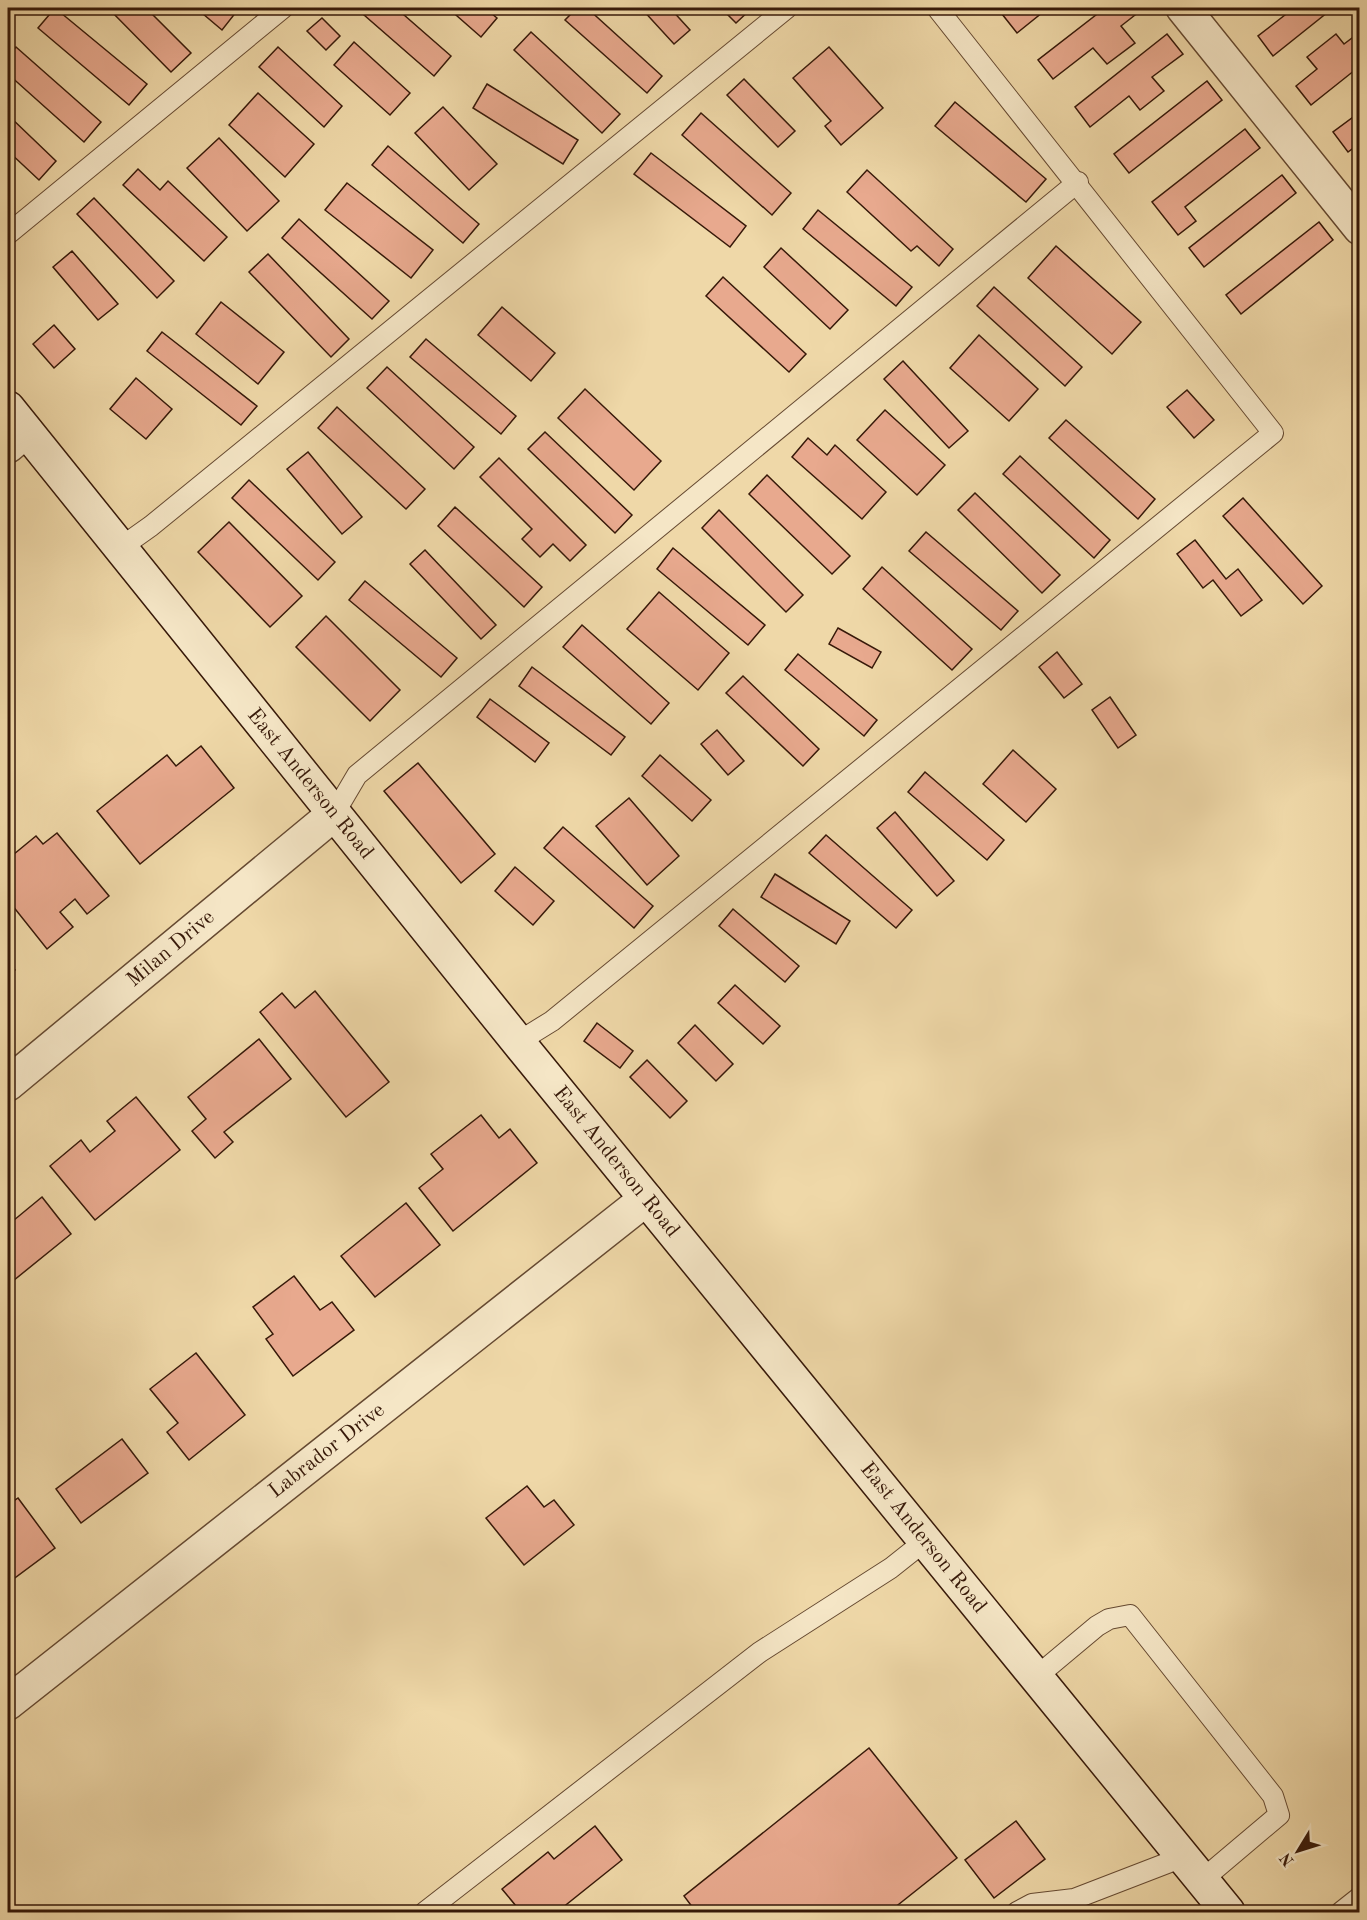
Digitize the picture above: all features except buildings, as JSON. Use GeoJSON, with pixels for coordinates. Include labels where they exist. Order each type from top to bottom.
{"type":"FeatureCollection","features":[{"type":"Feature","properties":{"kind":"street"},"geometry":{"type":"LineString","coordinates":[[1183,8],[1359,228]]}},
{"type":"Feature","properties":{"kind":"street","name":"East Anderson Road"},"geometry":{"type":"LineString","coordinates":[[14,428],[120,548],[518,1042],[1228,1912]]}},
{"type":"Feature","properties":{"kind":"street","name":"Milan Drive"},"geometry":{"type":"LineString","coordinates":[[8,1084],[334,814]]}},
{"type":"Feature","properties":{"kind":"street","name":"Labrador Drive"},"geometry":{"type":"LineString","coordinates":[[8,1703],[646,1199]]}},
{"type":"Feature","properties":{"kind":"lane"},"geometry":{"type":"LineString","coordinates":[[8,234],[283,8]]}},
{"type":"Feature","properties":{"kind":"lane"},"geometry":{"type":"LineString","coordinates":[[120,548],[160,518],[787,8]]}},
{"type":"Feature","properties":{"kind":"lane"},"geometry":{"type":"LineString","coordinates":[[518,1042],[552,1021],[1274,433],[937,8]]}},
{"type":"Feature","properties":{"kind":"lane"},"geometry":{"type":"LineString","coordinates":[[334,814],[357,775],[1078,183]]}},
{"type":"Feature","properties":{"kind":"lane"},"geometry":{"type":"LineString","coordinates":[[425,1912],[760,1652],[891,1568],[925,1541]]}},
{"type":"Feature","properties":{"kind":"lane"},"geometry":{"type":"LineString","coordinates":[[1017,1912],[1032,1904],[1074,1899],[1192,1869],[1265,1829],[1279,1815],[1273,1796],[1131,1615],[1109,1619],[1097,1626],[1036,1677]]}},
{"type":"Feature","properties":{"kind":"lane"},"geometry":{"type":"LineString","coordinates":[[1341,1912],[1359,1897]]}}]}
